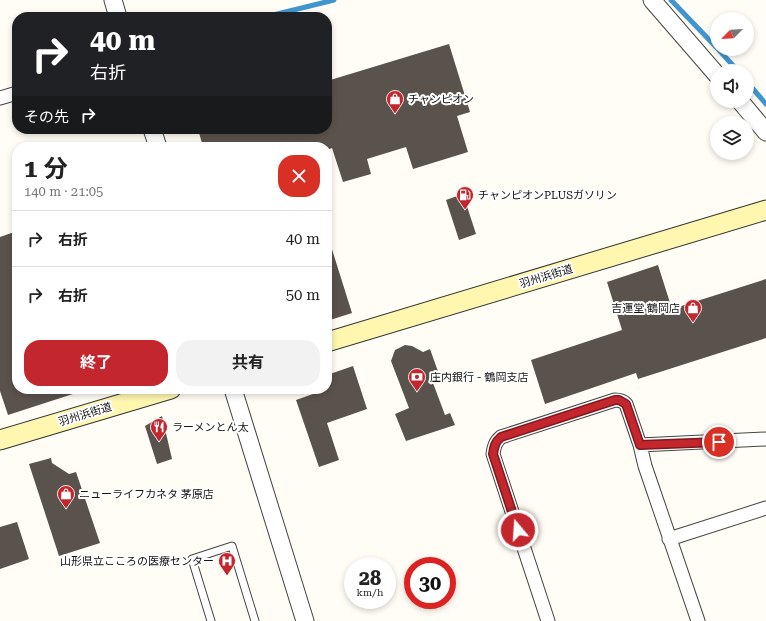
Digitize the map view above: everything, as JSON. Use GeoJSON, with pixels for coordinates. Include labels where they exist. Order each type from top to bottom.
{"type":"FeatureCollection","features":[{"type":"Feature","properties":{"kind":"main road","name":"羽州浜街道"},"geometry":{"type":"LineString","coordinates":[[332,340],[766,210]]}},
{"type":"Feature","properties":{"kind":"main road","name":"羽州浜街道"},"geometry":{"type":"LineString","coordinates":[[0,440],[154,394]]}},
{"type":"Feature","properties":{"kind":"street"},"geometry":{"type":"LineString","coordinates":[[113,0],[117,12]]}},
{"type":"Feature","properties":{"kind":"street"},"geometry":{"type":"LineString","coordinates":[[652,0],[710,67]]}},
{"type":"Feature","properties":{"kind":"street"},"geometry":{"type":"LineString","coordinates":[[0,98],[12,94]]}},
{"type":"Feature","properties":{"kind":"street"},"geometry":{"type":"LineString","coordinates":[[746,108],[766,132]]}},
{"type":"Feature","properties":{"kind":"street"},"geometry":{"type":"LineString","coordinates":[[234,394],[305,621]]}},
{"type":"Feature","properties":{"kind":"street"},"geometry":{"type":"LineString","coordinates":[[548,621],[493,454],[494,447],[496,441],[501,437],[615,400],[619,400],[626,404],[640,445],[645,466],[698,621]]}},
{"type":"Feature","properties":{"kind":"street"},"geometry":{"type":"LineString","coordinates":[[640,445],[766,439]]}},
{"type":"Feature","properties":{"kind":"street"},"geometry":{"type":"LineString","coordinates":[[669,538],[766,508]]}},
{"type":"Feature","properties":{"kind":"lane"},"geometry":{"type":"LineString","coordinates":[[211,621],[192,559],[232,546],[255,621]]}},
{"type":"Feature","properties":{"kind":"building","name":"チャンピオン"},"geometry":{"type":"Polygon","coordinates":[[[449,44],[470,112],[457,116],[468,152],[413,169],[406,147],[367,159],[371,174],[343,182],[332,148],[332,142],[202,142],[199,134],[332,134],[332,79],[449,44]]]}},
{"type":"Feature","properties":{"kind":"building"},"geometry":{"type":"Polygon","coordinates":[[[463,194],[476,234],[459,240],[446,200],[463,194]]]}},
{"type":"Feature","properties":{"kind":"building"},"geometry":{"type":"Polygon","coordinates":[[[12,233],[12,394],[73,394],[8,415],[0,391],[0,237],[12,233]]]}},
{"type":"Feature","properties":{"kind":"building"},"geometry":{"type":"Polygon","coordinates":[[[332,249],[352,313],[332,319],[332,249]]]}},
{"type":"Feature","properties":{"kind":"building","name":"吉運堂 鶴岡店"},"geometry":{"type":"Polygon","coordinates":[[[658,265],[672,309],[766,279],[766,338],[638,379],[636,373],[545,404],[531,360],[622,330],[607,282],[658,265]]]}},
{"type":"Feature","properties":{"kind":"building","name":"庄内銀行 - 鶴岡支店"},"geometry":{"type":"Polygon","coordinates":[[[405,345],[412,346],[423,352],[430,349],[441,380],[433,383],[445,415],[450,413],[455,425],[406,441],[395,414],[409,408],[391,361],[395,350],[405,345]]]}},
{"type":"Feature","properties":{"kind":"building"},"geometry":{"type":"Polygon","coordinates":[[[353,366],[367,409],[327,423],[339,460],[319,467],[296,400],[313,394],[332,394],[332,373],[353,366]]]}},
{"type":"Feature","properties":{"kind":"building","name":"ラーメンとん太"},"geometry":{"type":"Polygon","coordinates":[[[162,416],[172,459],[157,464],[145,426],[162,416]]]}},
{"type":"Feature","properties":{"kind":"building","name":"ニューライフカネタ 茅原店"},"geometry":{"type":"Polygon","coordinates":[[[51,458],[52,463],[69,474],[76,472],[100,543],[59,556],[29,464],[51,458]]]}},
{"type":"Feature","properties":{"kind":"building"},"geometry":{"type":"Polygon","coordinates":[[[17,522],[29,559],[0,569],[0,527],[17,522]]]}},
{"type":"Feature","properties":{"kind":"waterway"},"geometry":{"type":"LineString","coordinates":[[285,12],[334,0]]}},
{"type":"Feature","properties":{"kind":"waterway"},"geometry":{"type":"LineString","coordinates":[[671,0],[710,41]]}},
{"type":"Feature","properties":{"kind":"waterway"},"geometry":{"type":"LineString","coordinates":[[724,56],[732,64]]}},
{"type":"Feature","properties":{"kind":"waterway"},"geometry":{"type":"LineString","coordinates":[[754,90],[766,104]]}},
{"type":"Feature","properties":{"kind":"place","name":"チャンピオン"},"geometry":{"type":"Point","coordinates":[395,114]}},
{"type":"Feature","properties":{"kind":"place","name":"チャンピオンPLUSガソリン"},"geometry":{"type":"Point","coordinates":[465,210]}},
{"type":"Feature","properties":{"kind":"place","name":"吉運堂 鶴岡店"},"geometry":{"type":"Point","coordinates":[693,323]}},
{"type":"Feature","properties":{"kind":"place","name":"庄内銀行 - 鶴岡支店"},"geometry":{"type":"Point","coordinates":[417,392]}},
{"type":"Feature","properties":{"kind":"place","name":"ラーメンとん太"},"geometry":{"type":"Point","coordinates":[159,442]}},
{"type":"Feature","properties":{"kind":"place","name":"ニューライフカネタ 茅原店"},"geometry":{"type":"Point","coordinates":[66,509]}},
{"type":"Feature","properties":{"kind":"place","name":"山形県立こころの医療センター"},"geometry":{"type":"Point","coordinates":[227,576]}},
{"type":"Feature","properties":{"kind":"route"},"geometry":{"type":"LineString","coordinates":[[518,530],[493,454],[496,441],[501,437],[619,400],[626,404],[640,445],[719,442]]}}]}
